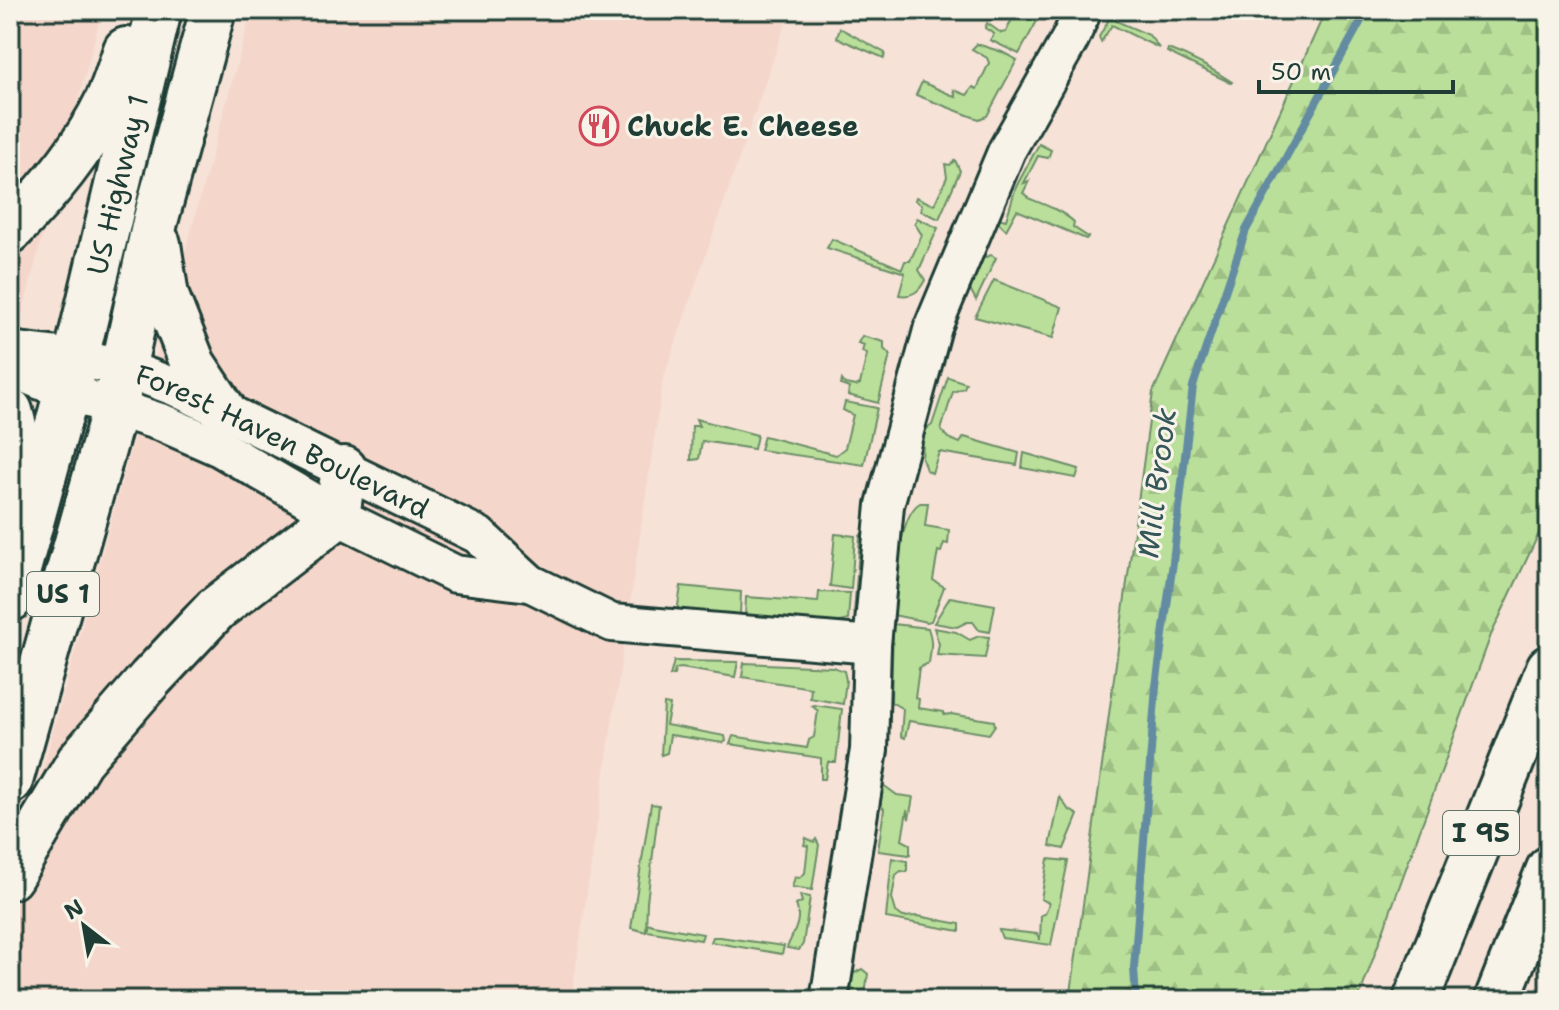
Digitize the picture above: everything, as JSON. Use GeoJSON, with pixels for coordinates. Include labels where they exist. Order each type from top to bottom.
{"type":"FeatureCollection","features":[{"type":"Feature","properties":{"kind":"highway"},"geometry":{"type":"LineString","coordinates":[[10,231],[63,170],[106,103],[141,10]]}},
{"type":"Feature","properties":{"kind":"highway","name":"US Highway 1"},"geometry":{"type":"LineString","coordinates":[[72,375],[159,10]]}},
{"type":"Feature","properties":{"kind":"highway","name":"US 1"},"geometry":{"type":"LineString","coordinates":[[10,781],[120,388],[155,222],[213,10]]}},
{"type":"Feature","properties":{"kind":"highway"},"geometry":{"type":"LineString","coordinates":[[155,222],[166,296],[193,364],[226,414]]}},
{"type":"Feature","properties":{"kind":"highway","name":"US 1"},"geometry":{"type":"LineString","coordinates":[[10,599],[72,375]]}},
{"type":"Feature","properties":{"kind":"highway"},"geometry":{"type":"LineString","coordinates":[[10,411],[18,442],[27,537]]}},
{"type":"Feature","properties":{"kind":"highway"},"geometry":{"type":"LineString","coordinates":[[10,877],[80,760],[150,679],[216,609],[337,516],[344,469]]}},
{"type":"Feature","properties":{"kind":"highway","name":"I 95"},"geometry":{"type":"LineString","coordinates":[[1416,1000],[1549,668]]}},
{"type":"Feature","properties":{"kind":"highway","name":"I 95"},"geometry":{"type":"LineString","coordinates":[[1497,1000],[1549,869]]}},
{"type":"Feature","properties":{"kind":"street"},"geometry":{"type":"LineString","coordinates":[[829,1000],[869,750],[872,645],[885,505],[933,327],[1007,150],[1083,10]]}},
{"type":"Feature","properties":{"kind":"street","name":"Forest Haven Boulevard"},"geometry":{"type":"LineString","coordinates":[[10,350],[72,375],[120,388],[177,388],[478,535],[530,583],[612,623],[872,645]]}},
{"type":"Feature","properties":{"kind":"street","name":"Forest Haven Boulevard"},"geometry":{"type":"LineString","coordinates":[[10,368],[72,375]]}},
{"type":"Feature","properties":{"kind":"street","name":"Forest Haven Boulevard"},"geometry":{"type":"LineString","coordinates":[[120,388],[163,423],[220,448],[337,516],[455,574],[530,583]]}},
{"type":"Feature","properties":{"kind":"shaded area"},"geometry":{"type":"Polygon","coordinates":[[[10,10],[102,10],[10,359],[10,10]]]}},
{"type":"Feature","properties":{"kind":"shaded area"},"geometry":{"type":"Polygon","coordinates":[[[252,10],[790,10],[663,379],[571,1000],[10,1000],[10,887],[252,10]]]}},
{"type":"Feature","properties":{"kind":"green space"},"geometry":{"type":"Polygon","coordinates":[[[1016,10],[1043,10],[1019,54],[990,40],[994,34],[985,28],[987,23],[1001,33],[1006,32],[1016,10]]]}},
{"type":"Feature","properties":{"kind":"green space"},"geometry":{"type":"Polygon","coordinates":[[[1114,10],[1118,12],[1116,21],[1149,35],[1159,48],[1112,25],[1101,42],[1099,37],[1114,10]]]}},
{"type":"Feature","properties":{"kind":"green space"},"geometry":{"type":"Polygon","coordinates":[[[1326,10],[1549,10],[1549,512],[1491,635],[1358,1000],[1070,1000],[1153,392],[1326,10]]]}},
{"type":"Feature","properties":{"kind":"green space"},"geometry":{"type":"Polygon","coordinates":[[[840,28],[885,53],[884,58],[837,38],[840,28]]]}},
{"type":"Feature","properties":{"kind":"green space"},"geometry":{"type":"Polygon","coordinates":[[[977,44],[1017,60],[987,116],[979,119],[916,95],[922,82],[956,97],[954,90],[967,95],[973,87],[977,89],[989,63],[987,58],[972,49],[977,44]]]}},
{"type":"Feature","properties":{"kind":"green space"},"geometry":{"type":"Polygon","coordinates":[[[1168,49],[1201,64],[1232,82],[1167,52],[1168,49]]]}},
{"type":"Feature","properties":{"kind":"green space"},"geometry":{"type":"Polygon","coordinates":[[[1039,144],[1051,150],[1048,158],[1038,156],[1024,183],[1029,181],[1023,193],[1069,218],[1074,222],[1073,227],[1088,237],[1086,239],[1017,210],[1006,230],[997,221],[998,218],[1006,220],[1016,187],[1039,144]]]}},
{"type":"Feature","properties":{"kind":"green space"},"geometry":{"type":"Polygon","coordinates":[[[955,160],[960,171],[939,219],[921,211],[922,205],[915,200],[916,197],[934,205],[947,177],[945,164],[950,165],[955,160]]]}},
{"type":"Feature","properties":{"kind":"green space"},"geometry":{"type":"Polygon","coordinates":[[[917,218],[938,228],[919,270],[925,280],[918,291],[911,294],[899,295],[905,273],[827,248],[832,239],[902,269],[905,261],[910,261],[922,235],[915,224],[917,218]]]}},
{"type":"Feature","properties":{"kind":"green space"},"geometry":{"type":"Polygon","coordinates":[[[991,255],[996,258],[976,300],[965,280],[973,262],[991,255]]]}},
{"type":"Feature","properties":{"kind":"green space"},"geometry":{"type":"Polygon","coordinates":[[[994,280],[1062,307],[1053,338],[975,317],[994,280]]]}},
{"type":"Feature","properties":{"kind":"green space"},"geometry":{"type":"Polygon","coordinates":[[[862,336],[884,342],[884,349],[890,355],[878,403],[848,395],[849,388],[841,385],[842,380],[845,384],[860,384],[867,354],[862,352],[864,345],[858,343],[862,336]]]}},
{"type":"Feature","properties":{"kind":"green space"},"geometry":{"type":"Polygon","coordinates":[[[948,377],[966,383],[964,388],[953,392],[941,430],[948,438],[960,443],[964,437],[1019,453],[1017,465],[939,452],[932,473],[926,470],[922,458],[924,431],[932,425],[948,377]]]}},
{"type":"Feature","properties":{"kind":"green space"},"geometry":{"type":"Polygon","coordinates":[[[845,402],[877,408],[864,465],[760,450],[764,436],[836,455],[845,448],[853,415],[843,410],[845,402]]]}},
{"type":"Feature","properties":{"kind":"green space"},"geometry":{"type":"Polygon","coordinates":[[[696,419],[757,435],[754,449],[702,441],[699,459],[691,460],[692,426],[699,426],[696,419]]]}},
{"type":"Feature","properties":{"kind":"green space"},"geometry":{"type":"Polygon","coordinates":[[[1024,453],[1079,469],[1076,478],[1022,468],[1024,453]]]}},
{"type":"Feature","properties":{"kind":"green space"},"geometry":{"type":"Polygon","coordinates":[[[920,503],[928,503],[925,526],[949,530],[948,544],[944,543],[941,552],[938,551],[933,580],[944,587],[931,621],[927,622],[893,615],[902,537],[912,510],[920,503]]]}},
{"type":"Feature","properties":{"kind":"green space"},"geometry":{"type":"Polygon","coordinates":[[[864,531],[858,605],[854,613],[860,536],[864,531]]]}},
{"type":"Feature","properties":{"kind":"green space"},"geometry":{"type":"Polygon","coordinates":[[[835,534],[855,536],[851,589],[830,586],[835,534]]]}},
{"type":"Feature","properties":{"kind":"green space"},"geometry":{"type":"Polygon","coordinates":[[[681,586],[741,592],[740,615],[737,618],[677,612],[681,586]]]}},
{"type":"Feature","properties":{"kind":"green space"},"geometry":{"type":"Polygon","coordinates":[[[819,592],[850,593],[848,620],[833,624],[745,618],[746,597],[818,602],[819,592]]]}},
{"type":"Feature","properties":{"kind":"green space"},"geometry":{"type":"Polygon","coordinates":[[[950,597],[995,605],[990,632],[979,630],[973,622],[957,627],[934,623],[950,597]]]}},
{"type":"Feature","properties":{"kind":"green space"},"geometry":{"type":"Polygon","coordinates":[[[893,624],[928,628],[930,633],[929,663],[919,668],[915,698],[919,699],[918,708],[944,712],[944,715],[994,721],[989,734],[909,721],[905,738],[901,736],[903,709],[891,702],[893,624]]]}},
{"type":"Feature","properties":{"kind":"green space"},"geometry":{"type":"Polygon","coordinates":[[[934,628],[956,632],[970,640],[979,636],[989,637],[985,658],[937,655],[939,644],[934,628]]]}},
{"type":"Feature","properties":{"kind":"green space"},"geometry":{"type":"Polygon","coordinates":[[[674,661],[738,662],[735,677],[681,668],[675,669],[674,675],[670,676],[674,661]]]}},
{"type":"Feature","properties":{"kind":"green space"},"geometry":{"type":"Polygon","coordinates":[[[744,663],[833,667],[844,671],[843,704],[810,698],[811,688],[742,677],[744,663]]]}},
{"type":"Feature","properties":{"kind":"green space"},"geometry":{"type":"Polygon","coordinates":[[[664,704],[670,705],[666,725],[725,736],[726,741],[670,735],[667,753],[661,755],[664,704]]]}},
{"type":"Feature","properties":{"kind":"green space"},"geometry":{"type":"Polygon","coordinates":[[[814,705],[842,709],[836,762],[828,762],[825,779],[821,779],[821,758],[730,744],[733,736],[807,748],[809,740],[814,737],[818,711],[814,705]]]}},
{"type":"Feature","properties":{"kind":"green space"},"geometry":{"type":"Polygon","coordinates":[[[879,782],[897,795],[913,797],[909,819],[907,810],[902,840],[910,844],[910,855],[878,851],[884,809],[875,798],[879,782]]]}},
{"type":"Feature","properties":{"kind":"green space"},"geometry":{"type":"Polygon","coordinates":[[[1060,797],[1068,809],[1078,815],[1064,849],[1050,846],[1060,797]]]}},
{"type":"Feature","properties":{"kind":"green space"},"geometry":{"type":"Polygon","coordinates":[[[651,804],[659,805],[646,932],[631,928],[651,804]]]}},
{"type":"Feature","properties":{"kind":"green space"},"geometry":{"type":"Polygon","coordinates":[[[806,838],[814,842],[816,839],[819,845],[812,890],[792,887],[795,877],[799,878],[805,873],[806,838]]]}},
{"type":"Feature","properties":{"kind":"green space"},"geometry":{"type":"Polygon","coordinates":[[[892,858],[907,861],[907,872],[901,871],[896,875],[892,898],[896,912],[903,917],[918,916],[960,924],[960,931],[886,918],[892,858]]]}},
{"type":"Feature","properties":{"kind":"green space"},"geometry":{"type":"Polygon","coordinates":[[[1048,859],[1068,861],[1051,945],[1002,938],[999,930],[1037,934],[1040,940],[1041,915],[1045,914],[1049,903],[1041,899],[1048,859]]]}},
{"type":"Feature","properties":{"kind":"green space"},"geometry":{"type":"Polygon","coordinates":[[[800,895],[810,897],[803,944],[799,950],[787,948],[797,923],[796,905],[802,902],[800,895]]]}},
{"type":"Feature","properties":{"kind":"green space"},"geometry":{"type":"Polygon","coordinates":[[[647,923],[703,934],[701,940],[647,931],[647,923]]]}},
{"type":"Feature","properties":{"kind":"green space"},"geometry":{"type":"Polygon","coordinates":[[[713,937],[784,946],[782,954],[711,942],[713,937]]]}},
{"type":"Feature","properties":{"kind":"green space"},"geometry":{"type":"Polygon","coordinates":[[[862,969],[868,974],[864,1000],[856,1000],[846,984],[849,976],[862,969]]]}},
{"type":"Feature","properties":{"kind":"waterway","name":"Mill Brook"},"geometry":{"type":"LineString","coordinates":[[1136,1000],[1134,968],[1156,686],[1193,386],[1246,230],[1367,10]]}},
{"type":"Feature","properties":{"kind":"place","name":"Chuck E. Cheese"},"geometry":{"type":"Point","coordinates":[599,126]}}]}
